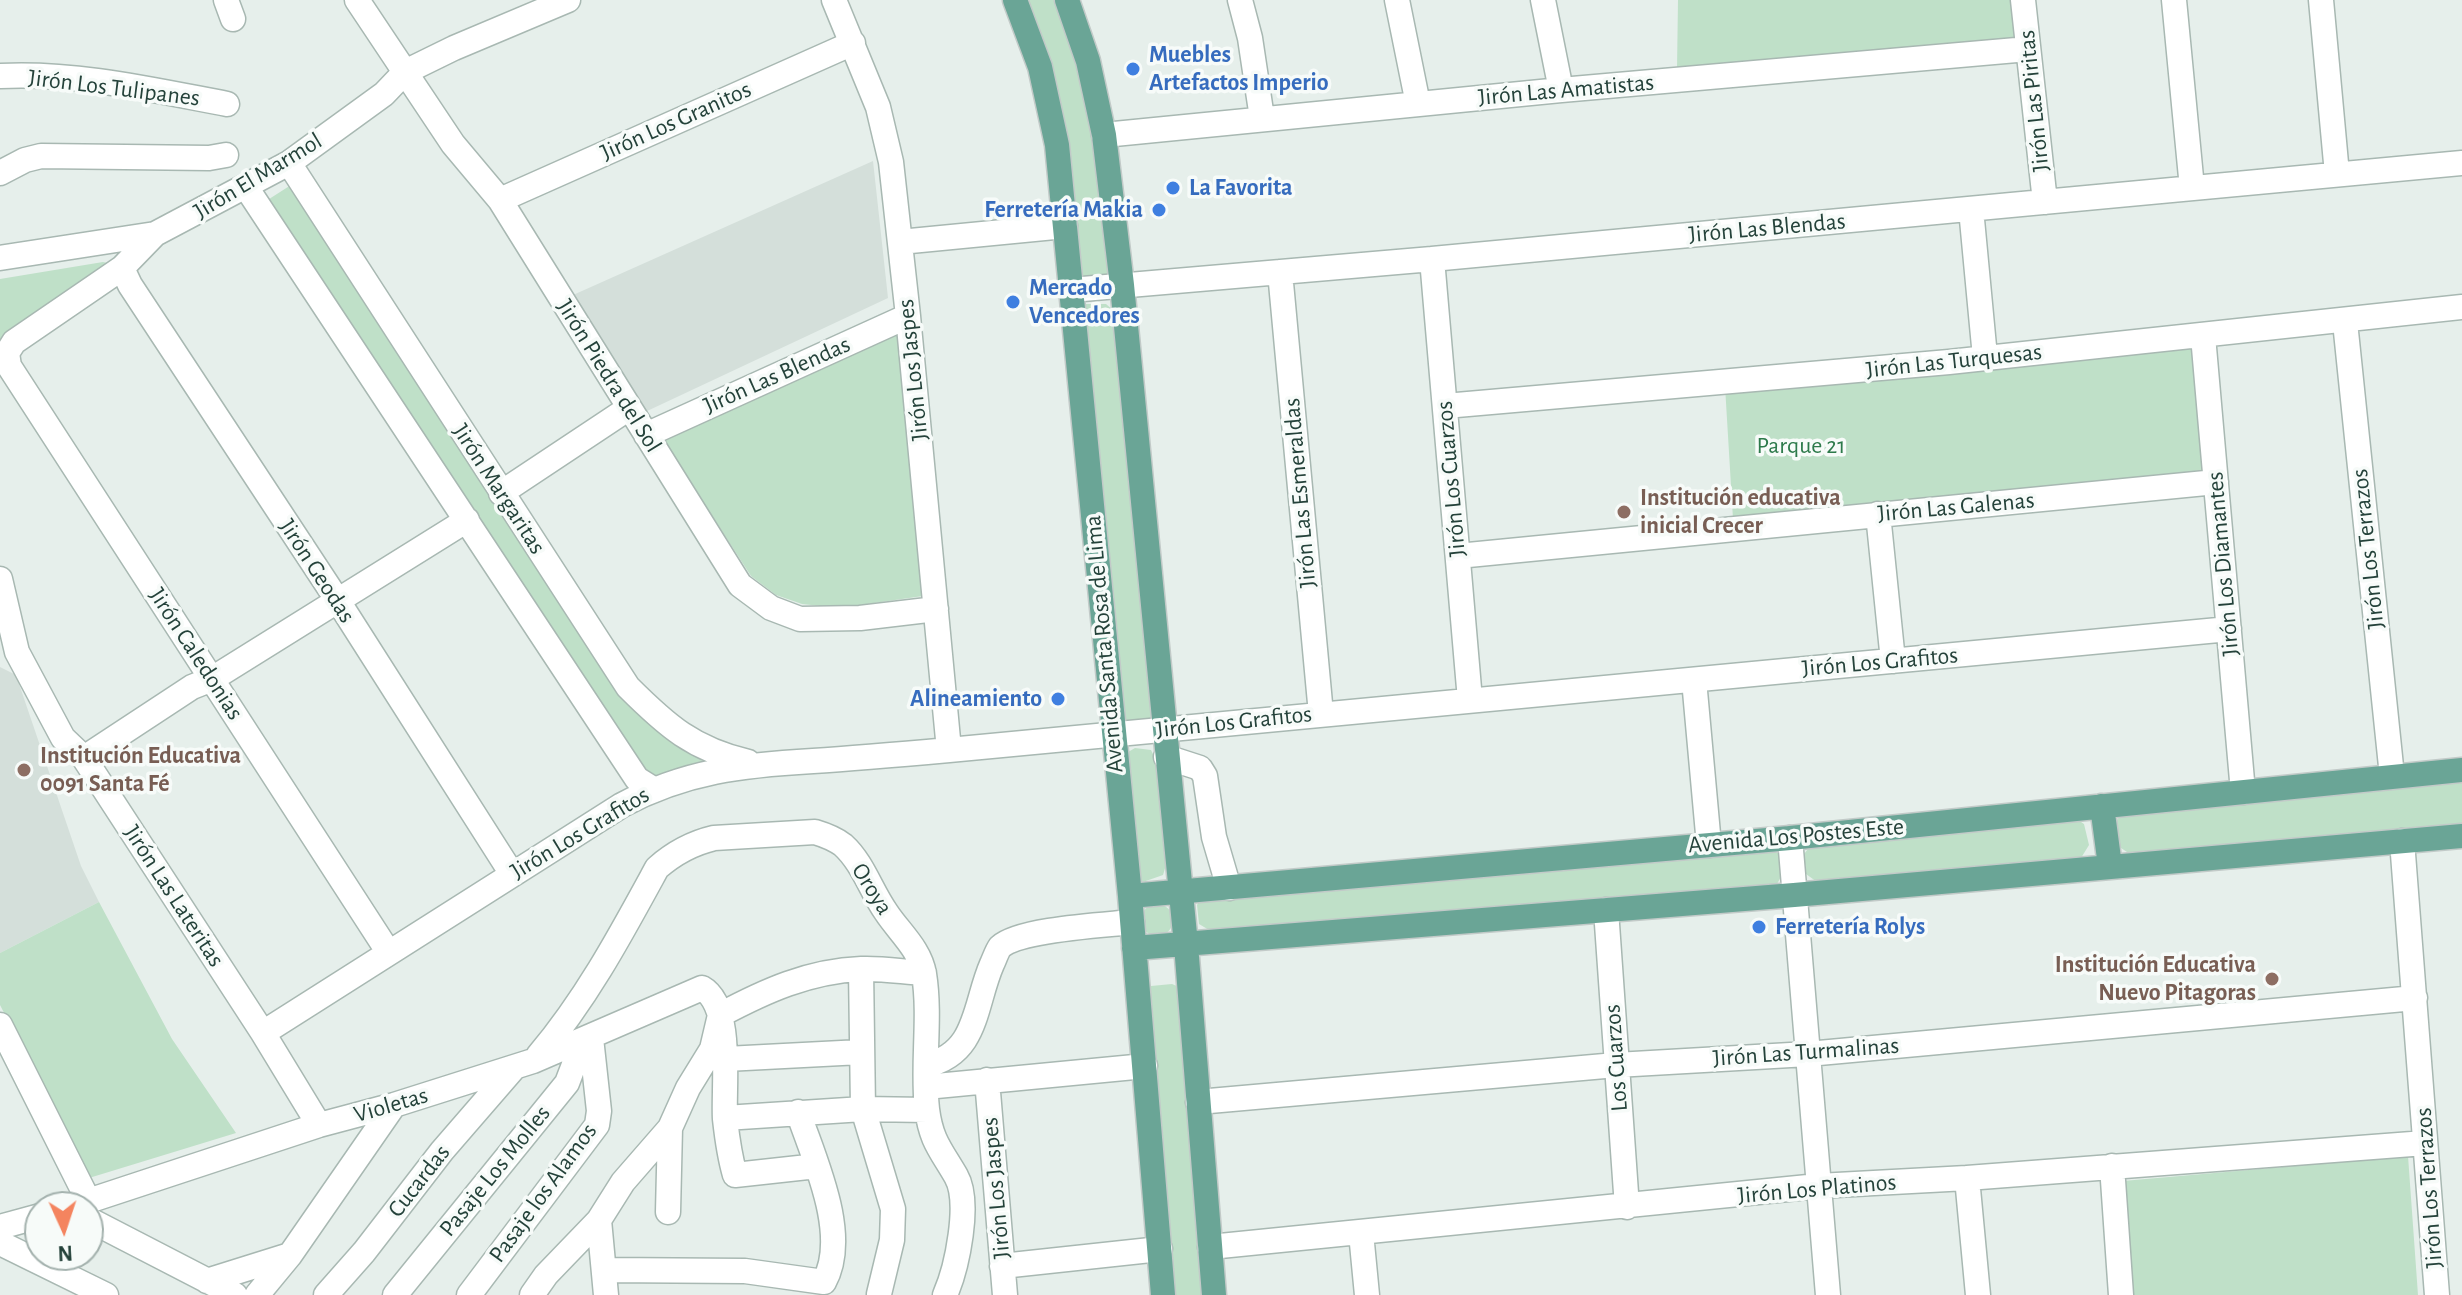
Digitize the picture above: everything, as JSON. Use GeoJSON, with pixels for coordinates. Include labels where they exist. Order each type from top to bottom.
{"type":"FeatureCollection","features":[{"type":"Feature","properties":{"kind":"main road","name":"Avenida Santa Rosa de Lima"},"geometry":{"type":"LineString","coordinates":[[1015,0],[1040,67],[1057,145],[1130,896],[1163,1295]]}},
{"type":"Feature","properties":{"kind":"main road"},"geometry":{"type":"LineString","coordinates":[[1067,0],[1088,61],[1104,135],[1122,285],[1186,945],[1214,1295]]}},
{"type":"Feature","properties":{"kind":"main road","name":"Avenida Los Postes Este"},"geometry":{"type":"LineString","coordinates":[[1130,896],[1790,838],[2462,770]]}},
{"type":"Feature","properties":{"kind":"main road"},"geometry":{"type":"LineString","coordinates":[[2102,806],[2110,866]]}},
{"type":"Feature","properties":{"kind":"main road"},"geometry":{"type":"LineString","coordinates":[[1134,948],[1794,895],[2462,836]]}},
{"type":"Feature","properties":{"kind":"street","name":"Jirón Piedra del Sol"},"geometry":{"type":"LineString","coordinates":[[357,0],[453,144],[500,200],[740,585],[771,608],[800,619],[860,618],[936,609]]}},
{"type":"Feature","properties":{"kind":"street","name":"Jirón El Marmol"},"geometry":{"type":"LineString","coordinates":[[7,353],[14,342],[122,268],[155,234],[289,163],[384,94],[405,72],[568,0]]}},
{"type":"Feature","properties":{"kind":"street","name":"Jirón Los Jaspes"},"geometry":{"type":"LineString","coordinates":[[834,0],[878,107],[891,162],[949,750]]}},
{"type":"Feature","properties":{"kind":"street"},"geometry":{"type":"LineString","coordinates":[[1240,0],[1250,38],[1262,118]]}},
{"type":"Feature","properties":{"kind":"street"},"geometry":{"type":"LineString","coordinates":[[1397,0],[1418,104]]}},
{"type":"Feature","properties":{"kind":"street"},"geometry":{"type":"LineString","coordinates":[[1543,0],[1561,90]]}},
{"type":"Feature","properties":{"kind":"street","name":"Jirón Las Piritas"},"geometry":{"type":"LineString","coordinates":[[2023,0],[2045,202]]}},
{"type":"Feature","properties":{"kind":"street"},"geometry":{"type":"LineString","coordinates":[[2174,0],[2192,188]]}},
{"type":"Feature","properties":{"kind":"street"},"geometry":{"type":"LineString","coordinates":[[2321,0],[2337,174]]}},
{"type":"Feature","properties":{"kind":"street","name":"Jirón Los Granitos"},"geometry":{"type":"LineString","coordinates":[[500,200],[853,43]]}},
{"type":"Feature","properties":{"kind":"street","name":"Jirón Las Amatistas"},"geometry":{"type":"LineString","coordinates":[[1104,135],[1561,90],[2028,49]]}},
{"type":"Feature","properties":{"kind":"street","name":"Jirón Los Tulipanes"},"geometry":{"type":"LineString","coordinates":[[1,71],[150,90],[227,104]]}},
{"type":"Feature","properties":{"kind":"street"},"geometry":{"type":"LineString","coordinates":[[0,173],[25,160],[41,156],[209,158],[226,155]]}},
{"type":"Feature","properties":{"kind":"street","name":"Jirón Margaritas"},"geometry":{"type":"LineString","coordinates":[[289,163],[628,687],[690,740],[717,755],[754,764]]}},
{"type":"Feature","properties":{"kind":"street","name":"Jirón Las Blendas"},"geometry":{"type":"LineString","coordinates":[[1071,290],[2462,163]]}},
{"type":"Feature","properties":{"kind":"street","name":"Jirón Margaritas"},"geometry":{"type":"LineString","coordinates":[[246,187],[637,779],[653,789]]}},
{"type":"Feature","properties":{"kind":"street"},"geometry":{"type":"LineString","coordinates":[[1971,209],[1985,357]]}},
{"type":"Feature","properties":{"kind":"street"},"geometry":{"type":"LineString","coordinates":[[900,242],[1065,226]]}},
{"type":"Feature","properties":{"kind":"street"},"geometry":{"type":"LineString","coordinates":[[0,258],[155,234]]}},
{"type":"Feature","properties":{"kind":"street","name":"Jirón Los Cuarzos"},"geometry":{"type":"LineString","coordinates":[[1432,259],[1470,700]]}},
{"type":"Feature","properties":{"kind":"street","name":"Jirón Geodas"},"geometry":{"type":"LineString","coordinates":[[122,268],[130,285],[338,601],[512,874]]}},
{"type":"Feature","properties":{"kind":"street","name":"Jirón Las Esmeraldas"},"geometry":{"type":"LineString","coordinates":[[1280,272],[1321,714]]}},
{"type":"Feature","properties":{"kind":"street","name":"Jirón Las Turquesas"},"geometry":{"type":"LineString","coordinates":[[1445,406],[2203,336],[2462,307]]}},
{"type":"Feature","properties":{"kind":"street","name":"Jirón Las Blendas"},"geometry":{"type":"LineString","coordinates":[[646,435],[908,316]]}},
{"type":"Feature","properties":{"kind":"street","name":"Jirón Los Terrazos"},"geometry":{"type":"LineString","coordinates":[[2345,322],[2392,776]]}},
{"type":"Feature","properties":{"kind":"street","name":"Jirón Los Diamantes"},"geometry":{"type":"LineString","coordinates":[[2203,336],[2243,792]]}},
{"type":"Feature","properties":{"kind":"street","name":"Jirón Caledonias"},"geometry":{"type":"LineString","coordinates":[[7,353],[9,366],[389,953]]}},
{"type":"Feature","properties":{"kind":"street"},"geometry":{"type":"LineString","coordinates":[[501,493],[629,408]]}},
{"type":"Feature","properties":{"kind":"street","name":"Jirón Las Galenas"},"geometry":{"type":"LineString","coordinates":[[1458,556],[2216,482]]}},
{"type":"Feature","properties":{"kind":"street"},"geometry":{"type":"LineString","coordinates":[[1878,514],[1893,661]]}},
{"type":"Feature","properties":{"kind":"street"},"geometry":{"type":"LineString","coordinates":[[84,758],[192,687],[212,679],[467,520]]}},
{"type":"Feature","properties":{"kind":"street","name":"Jirón Las Lateritas"},"geometry":{"type":"LineString","coordinates":[[0,579],[8,657],[63,738],[84,758],[263,1033],[319,1125]]}},
{"type":"Feature","properties":{"kind":"street","name":"Jirón Los Grafitos"},"geometry":{"type":"LineString","coordinates":[[263,1033],[512,874],[653,789],[685,777],[754,764],[949,750],[2229,629]]}},
{"type":"Feature","properties":{"kind":"street"},"geometry":{"type":"LineString","coordinates":[[1694,680],[1709,845]]}},
{"type":"Feature","properties":{"kind":"street"},"geometry":{"type":"LineString","coordinates":[[1166,757],[1200,768],[1205,776],[1214,837],[1229,888]]}},
{"type":"Feature","properties":{"kind":"street","name":"Oroya"},"geometry":{"type":"LineString","coordinates":[[524,1064],[567,1023],[593,985],[657,868],[668,858],[714,838],[815,832],[831,837],[844,846],[857,862],[886,912],[915,950],[924,973],[927,1087],[934,1141],[957,1178],[963,1197],[956,1263],[945,1295]]}},
{"type":"Feature","properties":{"kind":"street"},"geometry":{"type":"LineString","coordinates":[[1176,853],[1214,837]]}},
{"type":"Feature","properties":{"kind":"street"},"geometry":{"type":"LineString","coordinates":[[1790,838],[1828,1295]]}},
{"type":"Feature","properties":{"kind":"street","name":"Jirón Los Terrazos"},"geometry":{"type":"LineString","coordinates":[[2402,841],[2437,1295]]}},
{"type":"Feature","properties":{"kind":"street","name":"Los Cuarzos"},"geometry":{"type":"LineString","coordinates":[[1606,910],[1627,1207]]}},
{"type":"Feature","properties":{"kind":"street"},"geometry":{"type":"LineString","coordinates":[[927,1087],[943,1061],[966,1041],[1000,948],[1019,938],[1132,922]]}},
{"type":"Feature","properties":{"kind":"street"},"geometry":{"type":"LineString","coordinates":[[861,969],[863,1109],[893,1209],[892,1240],[879,1294]]}},
{"type":"Feature","properties":{"kind":"street"},"geometry":{"type":"LineString","coordinates":[[532,1295],[546,1275],[599,1220],[623,1182],[670,1128],[688,1088],[712,1049],[720,1015],[773,987],[804,977],[861,969],[924,973]]}},
{"type":"Feature","properties":{"kind":"street","name":"Violetas"},"geometry":{"type":"LineString","coordinates":[[104,1201],[319,1125],[524,1064],[670,1000],[705,989],[720,1015]]}},
{"type":"Feature","properties":{"kind":"street","name":"Jirón Las Turmalinas"},"geometry":{"type":"LineString","coordinates":[[1198,1102],[1616,1065],[1808,1054],[2415,998]]}},
{"type":"Feature","properties":{"kind":"street"},"geometry":{"type":"LineString","coordinates":[[720,1015],[726,1059],[725,1118],[735,1175],[817,1166]]}},
{"type":"Feature","properties":{"kind":"street"},"geometry":{"type":"LineString","coordinates":[[2,1031],[74,1191]]}},
{"type":"Feature","properties":{"kind":"street","name":"Pasaje Los Molles"},"geometry":{"type":"LineString","coordinates":[[395,1295],[567,1083],[587,1039]]}},
{"type":"Feature","properties":{"kind":"street","name":"Pasaje los Alamos"},"geometry":{"type":"LineString","coordinates":[[469,1295],[597,1125],[599,1111],[587,1039]]}},
{"type":"Feature","properties":{"kind":"street"},"geometry":{"type":"LineString","coordinates":[[726,1059],[861,1052]]}},
{"type":"Feature","properties":{"kind":"street","name":"Cucardas"},"geometry":{"type":"LineString","coordinates":[[326,1295],[364,1252],[442,1151],[524,1064]]}},
{"type":"Feature","properties":{"kind":"street"},"geometry":{"type":"LineString","coordinates":[[725,1118],[863,1109],[927,1087],[1145,1066]]}},
{"type":"Feature","properties":{"kind":"street","name":"Jirón Los Jaspes"},"geometry":{"type":"LineString","coordinates":[[987,1080],[1005,1295]]}},
{"type":"Feature","properties":{"kind":"street"},"geometry":{"type":"LineString","coordinates":[[257,1295],[290,1255],[394,1105]]}},
{"type":"Feature","properties":{"kind":"street"},"geometry":{"type":"LineString","coordinates":[[604,1270],[745,1271],[824,1282],[833,1261],[833,1230],[817,1166],[798,1112]]}},
{"type":"Feature","properties":{"kind":"street"},"geometry":{"type":"LineString","coordinates":[[668,1212],[670,1128]]}},
{"type":"Feature","properties":{"kind":"street","name":"Jirón Los Platinos"},"geometry":{"type":"LineString","coordinates":[[1210,1247],[1818,1186],[1967,1178],[2425,1143]]}},
{"type":"Feature","properties":{"kind":"street"},"geometry":{"type":"LineString","coordinates":[[2112,1166],[2121,1295]]}},
{"type":"Feature","properties":{"kind":"street"},"geometry":{"type":"LineString","coordinates":[[1967,1178],[1978,1295]]}},
{"type":"Feature","properties":{"kind":"street"},"geometry":{"type":"LineString","coordinates":[[0,1227],[24,1220]]}},
{"type":"Feature","properties":{"kind":"street"},"geometry":{"type":"LineString","coordinates":[[599,1220],[606,1295]]}},
{"type":"Feature","properties":{"kind":"street"},"geometry":{"type":"LineString","coordinates":[[104,1222],[235,1295]]}},
{"type":"Feature","properties":{"kind":"street"},"geometry":{"type":"LineString","coordinates":[[1361,1233],[1367,1295]]}},
{"type":"Feature","properties":{"kind":"street"},"geometry":{"type":"LineString","coordinates":[[0,1243],[106,1295]]}},
{"type":"Feature","properties":{"kind":"street"},"geometry":{"type":"LineString","coordinates":[[1002,1266],[1160,1249]]}},
{"type":"Feature","properties":{"kind":"street"},"geometry":{"type":"LineString","coordinates":[[207,1281],[290,1255]]}},
{"type":"Feature","properties":{"kind":"shaded area"},"geometry":{"type":"Polygon","coordinates":[[[873,161],[888,298],[645,412],[573,295],[873,161]]]}},
{"type":"Feature","properties":{"kind":"shaded area","name":"Institución Educativa 0091 Santa Fé"},"geometry":{"type":"Polygon","coordinates":[[[0,667],[16,675],[81,866],[99,902],[0,953],[0,667]]]}},
{"type":"Feature","properties":{"kind":"green space"},"geometry":{"type":"Polygon","coordinates":[[[1022,0],[1058,0],[1090,105],[1111,273],[1101,280],[1083,280],[1077,275],[1022,0]]]}},
{"type":"Feature","properties":{"kind":"green space"},"geometry":{"type":"Polygon","coordinates":[[[1678,0],[2012,0],[2018,42],[1677,69],[1678,0]]]}},
{"type":"Feature","properties":{"kind":"green space"},"geometry":{"type":"Polygon","coordinates":[[[291,185],[620,687],[703,755],[701,764],[668,775],[648,777],[266,201],[291,185]]]}},
{"type":"Feature","properties":{"kind":"green space"},"geometry":{"type":"Polygon","coordinates":[[[103,262],[112,264],[0,345],[0,279],[103,262]]]}},
{"type":"Feature","properties":{"kind":"green space"},"geometry":{"type":"Polygon","coordinates":[[[1085,304],[1106,304],[1114,311],[1155,716],[1139,724],[1121,720],[1080,310],[1085,304]]]}},
{"type":"Feature","properties":{"kind":"green space"},"geometry":{"type":"Polygon","coordinates":[[[891,331],[898,335],[923,596],[839,608],[802,604],[776,595],[751,576],[663,440],[891,331]]]}},
{"type":"Feature","properties":{"kind":"green space","name":"Parque 21"},"geometry":{"type":"Polygon","coordinates":[[[2195,343],[2208,474],[1733,519],[1725,386],[2195,343]]]}},
{"type":"Feature","properties":{"kind":"green space"},"geometry":{"type":"Polygon","coordinates":[[[1135,748],[1151,750],[1156,760],[1166,865],[1163,875],[1143,882],[1135,874],[1123,755],[1135,748]]]}},
{"type":"Feature","properties":{"kind":"green space"},"geometry":{"type":"Polygon","coordinates":[[[2462,779],[2462,826],[2130,854],[2118,846],[2115,822],[2122,814],[2462,779]]]}},
{"type":"Feature","properties":{"kind":"green space"},"geometry":{"type":"Polygon","coordinates":[[[2075,818],[2084,824],[2089,845],[2081,858],[1817,882],[1806,874],[1804,854],[1812,844],[2075,818]]]}},
{"type":"Feature","properties":{"kind":"green space"},"geometry":{"type":"Polygon","coordinates":[[[1768,849],[1780,854],[1783,873],[1777,884],[1209,930],[1199,924],[1197,905],[1201,898],[1768,849]]]}},
{"type":"Feature","properties":{"kind":"green space"},"geometry":{"type":"Polygon","coordinates":[[[99,902],[172,1039],[236,1133],[89,1178],[0,1005],[0,953],[99,902]]]}},
{"type":"Feature","properties":{"kind":"green space"},"geometry":{"type":"Polygon","coordinates":[[[1157,904],[1169,908],[1173,920],[1169,932],[1157,936],[1145,932],[1141,920],[1145,908],[1157,904]]]}},
{"type":"Feature","properties":{"kind":"green space"},"geometry":{"type":"Polygon","coordinates":[[[1172,984],[1179,987],[1205,1295],[1171,1295],[1145,991],[1151,986],[1172,984]]]}},
{"type":"Feature","properties":{"kind":"green space"},"geometry":{"type":"Polygon","coordinates":[[[2408,1156],[2418,1295],[2133,1295],[2123,1181],[2408,1156]]]}},
{"type":"Feature","properties":{"kind":"place","name":"Muebles Artefactos Imperio"},"geometry":{"type":"Point","coordinates":[1133,69]}},
{"type":"Feature","properties":{"kind":"place","name":"La Favorita"},"geometry":{"type":"Point","coordinates":[1173,188]}},
{"type":"Feature","properties":{"kind":"place","name":"Ferretería Makia"},"geometry":{"type":"Point","coordinates":[1159,210]}},
{"type":"Feature","properties":{"kind":"place","name":"Mercado Vencedores"},"geometry":{"type":"Point","coordinates":[1013,302]}},
{"type":"Feature","properties":{"kind":"place","name":"Institución educativa inicial Crecer"},"geometry":{"type":"Point","coordinates":[1624,512]}},
{"type":"Feature","properties":{"kind":"place","name":"Alineamiento"},"geometry":{"type":"Point","coordinates":[1058,699]}},
{"type":"Feature","properties":{"kind":"place","name":"Institución Educativa 0091 Santa Fé"},"geometry":{"type":"Point","coordinates":[24,770]}},
{"type":"Feature","properties":{"kind":"place","name":"Ferretería Rolys"},"geometry":{"type":"Point","coordinates":[1759,927]}},
{"type":"Feature","properties":{"kind":"place","name":"Institución Educativa Nuevo Pitagoras"},"geometry":{"type":"Point","coordinates":[2272,979]}}]}
